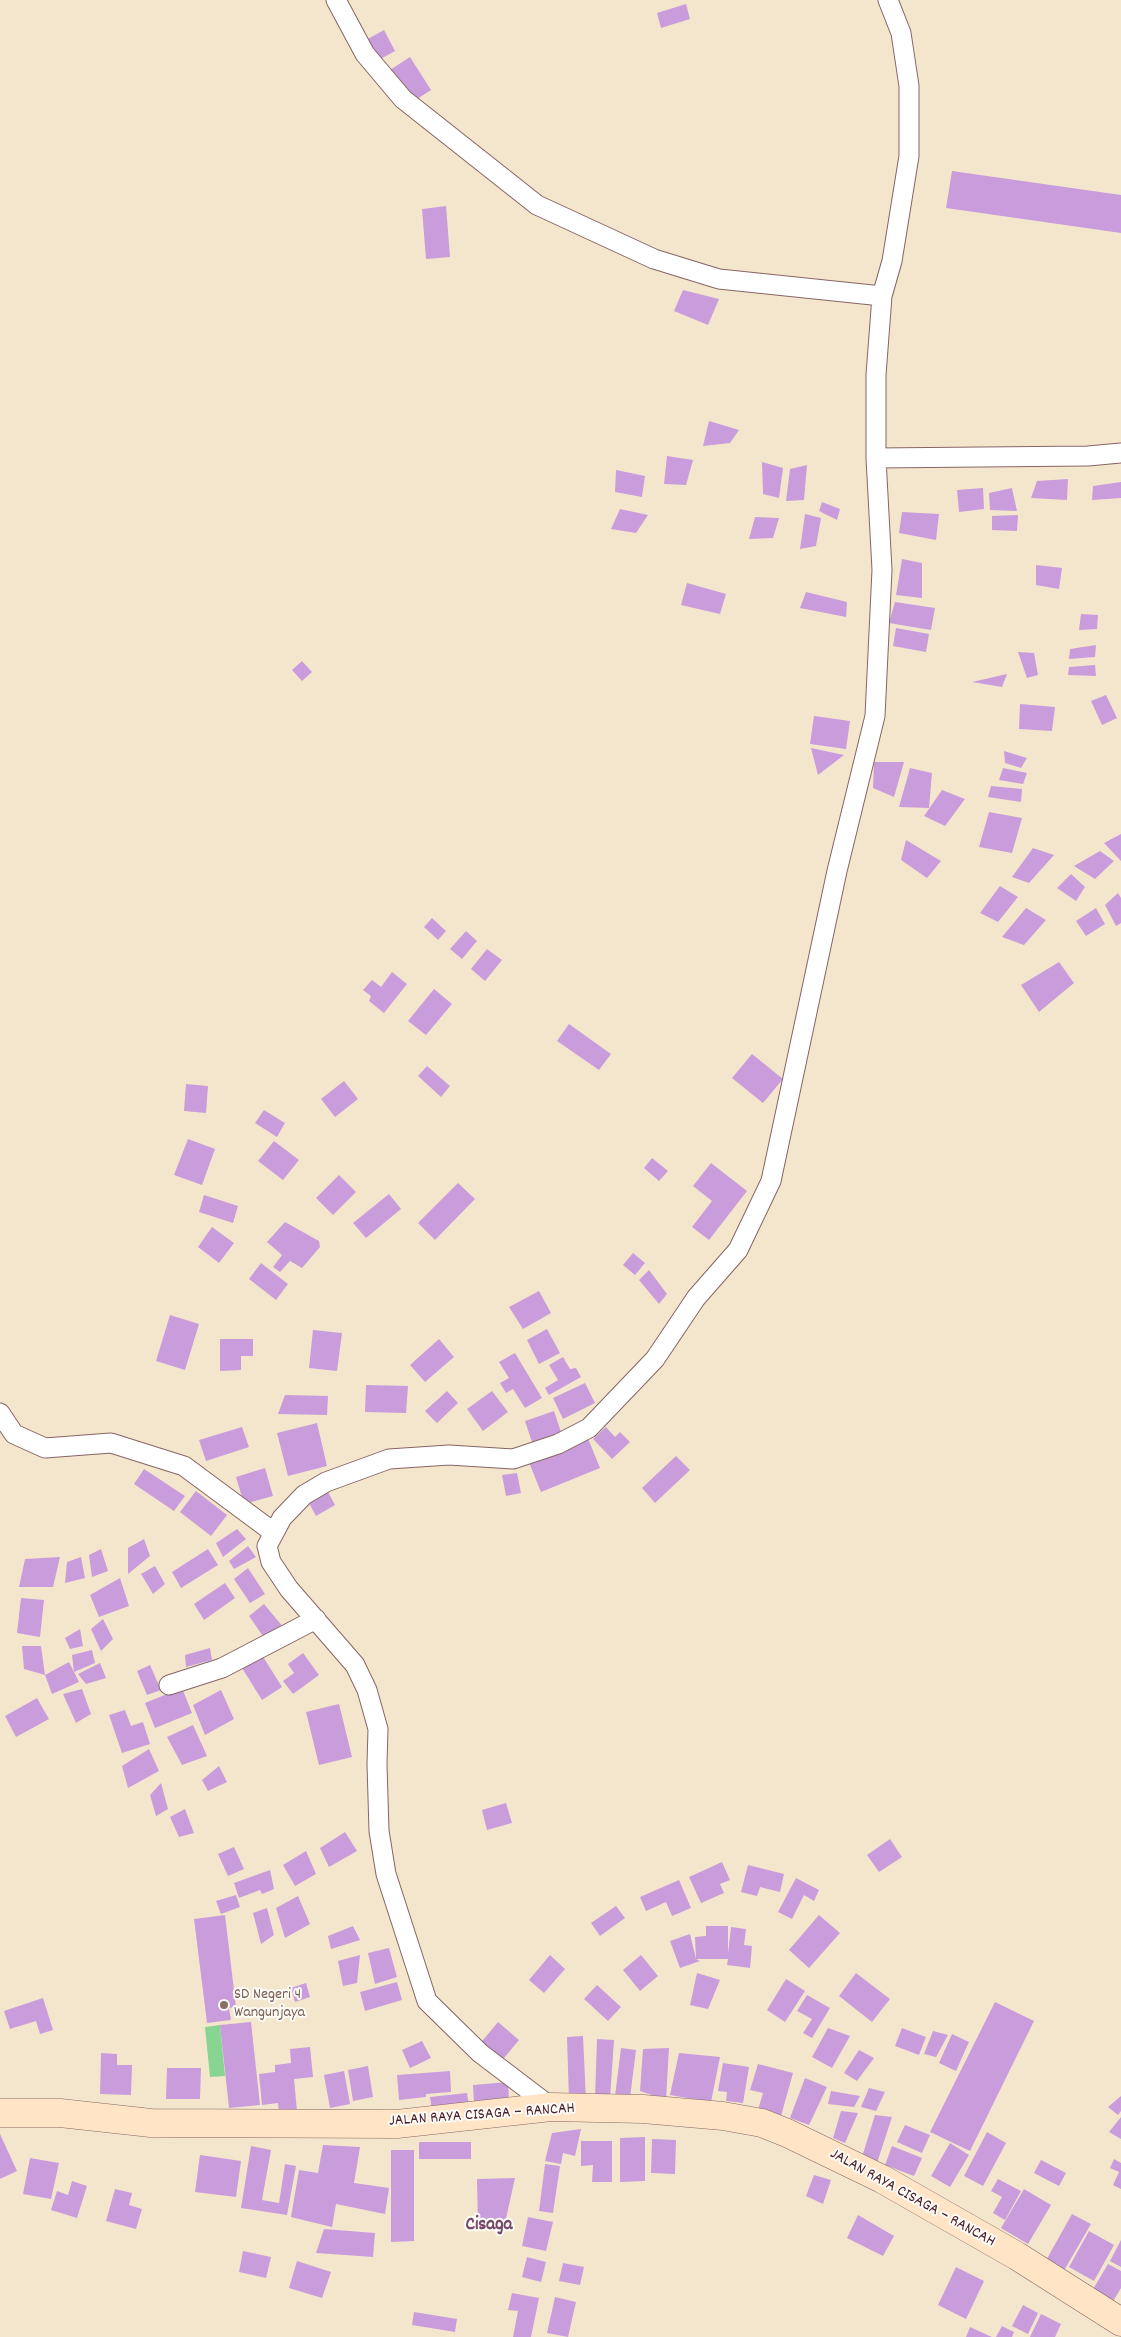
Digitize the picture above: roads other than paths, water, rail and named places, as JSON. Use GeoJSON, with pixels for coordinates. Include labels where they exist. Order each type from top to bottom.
{"type":"FeatureCollection","features":[{"type":"Feature","properties":{"kind":"main road","name":"JALAN RAYA CISAGA – RANCAH"},"geometry":{"type":"LineString","coordinates":[[0,2113],[60,2113],[150,2123],[378,2124],[550,2108],[643,2109],[723,2116],[762,2123],[787,2133],[882,2179],[1018,2256],[1121,2322]]}},
{"type":"Feature","properties":{"kind":"street"},"geometry":{"type":"LineString","coordinates":[[336,0],[365,54],[403,98],[537,205],[654,259],[719,279],[882,296]]}},
{"type":"Feature","properties":{"kind":"street"},"geometry":{"type":"LineString","coordinates":[[550,2108],[480,2053],[427,2001],[386,1874],[379,1831],[378,1729],[367,1690],[355,1665],[316,1620],[271,1562],[267,1546],[282,1518],[304,1495],[326,1482],[389,1460],[449,1455],[513,1459],[558,1444],[589,1428],[655,1359],[696,1298],[738,1250],[771,1180],[837,871],[874,716],[882,570],[876,458],[876,375],[882,296],[892,261],[910,156],[909,86],[901,33],[888,0]]}},
{"type":"Feature","properties":{"kind":"street"},"geometry":{"type":"LineString","coordinates":[[876,458],[1088,456],[1121,453]]}},
{"type":"Feature","properties":{"kind":"street"},"geometry":{"type":"LineString","coordinates":[[0,1413],[14,1434],[45,1448],[111,1443],[184,1466],[273,1532]]}},
{"type":"Feature","properties":{"kind":"street"},"geometry":{"type":"LineString","coordinates":[[169,1685],[222,1668],[316,1620]]}},
{"type":"Feature","properties":{"kind":"place","name":"SD Negeri 4 Wangunjaya"},"geometry":{"type":"Point","coordinates":[224,2005]}},
{"type":"Feature","properties":{"kind":"district","name":"Cisaga"},"geometry":{"type":"Point","coordinates":[489,2226]}}]}
